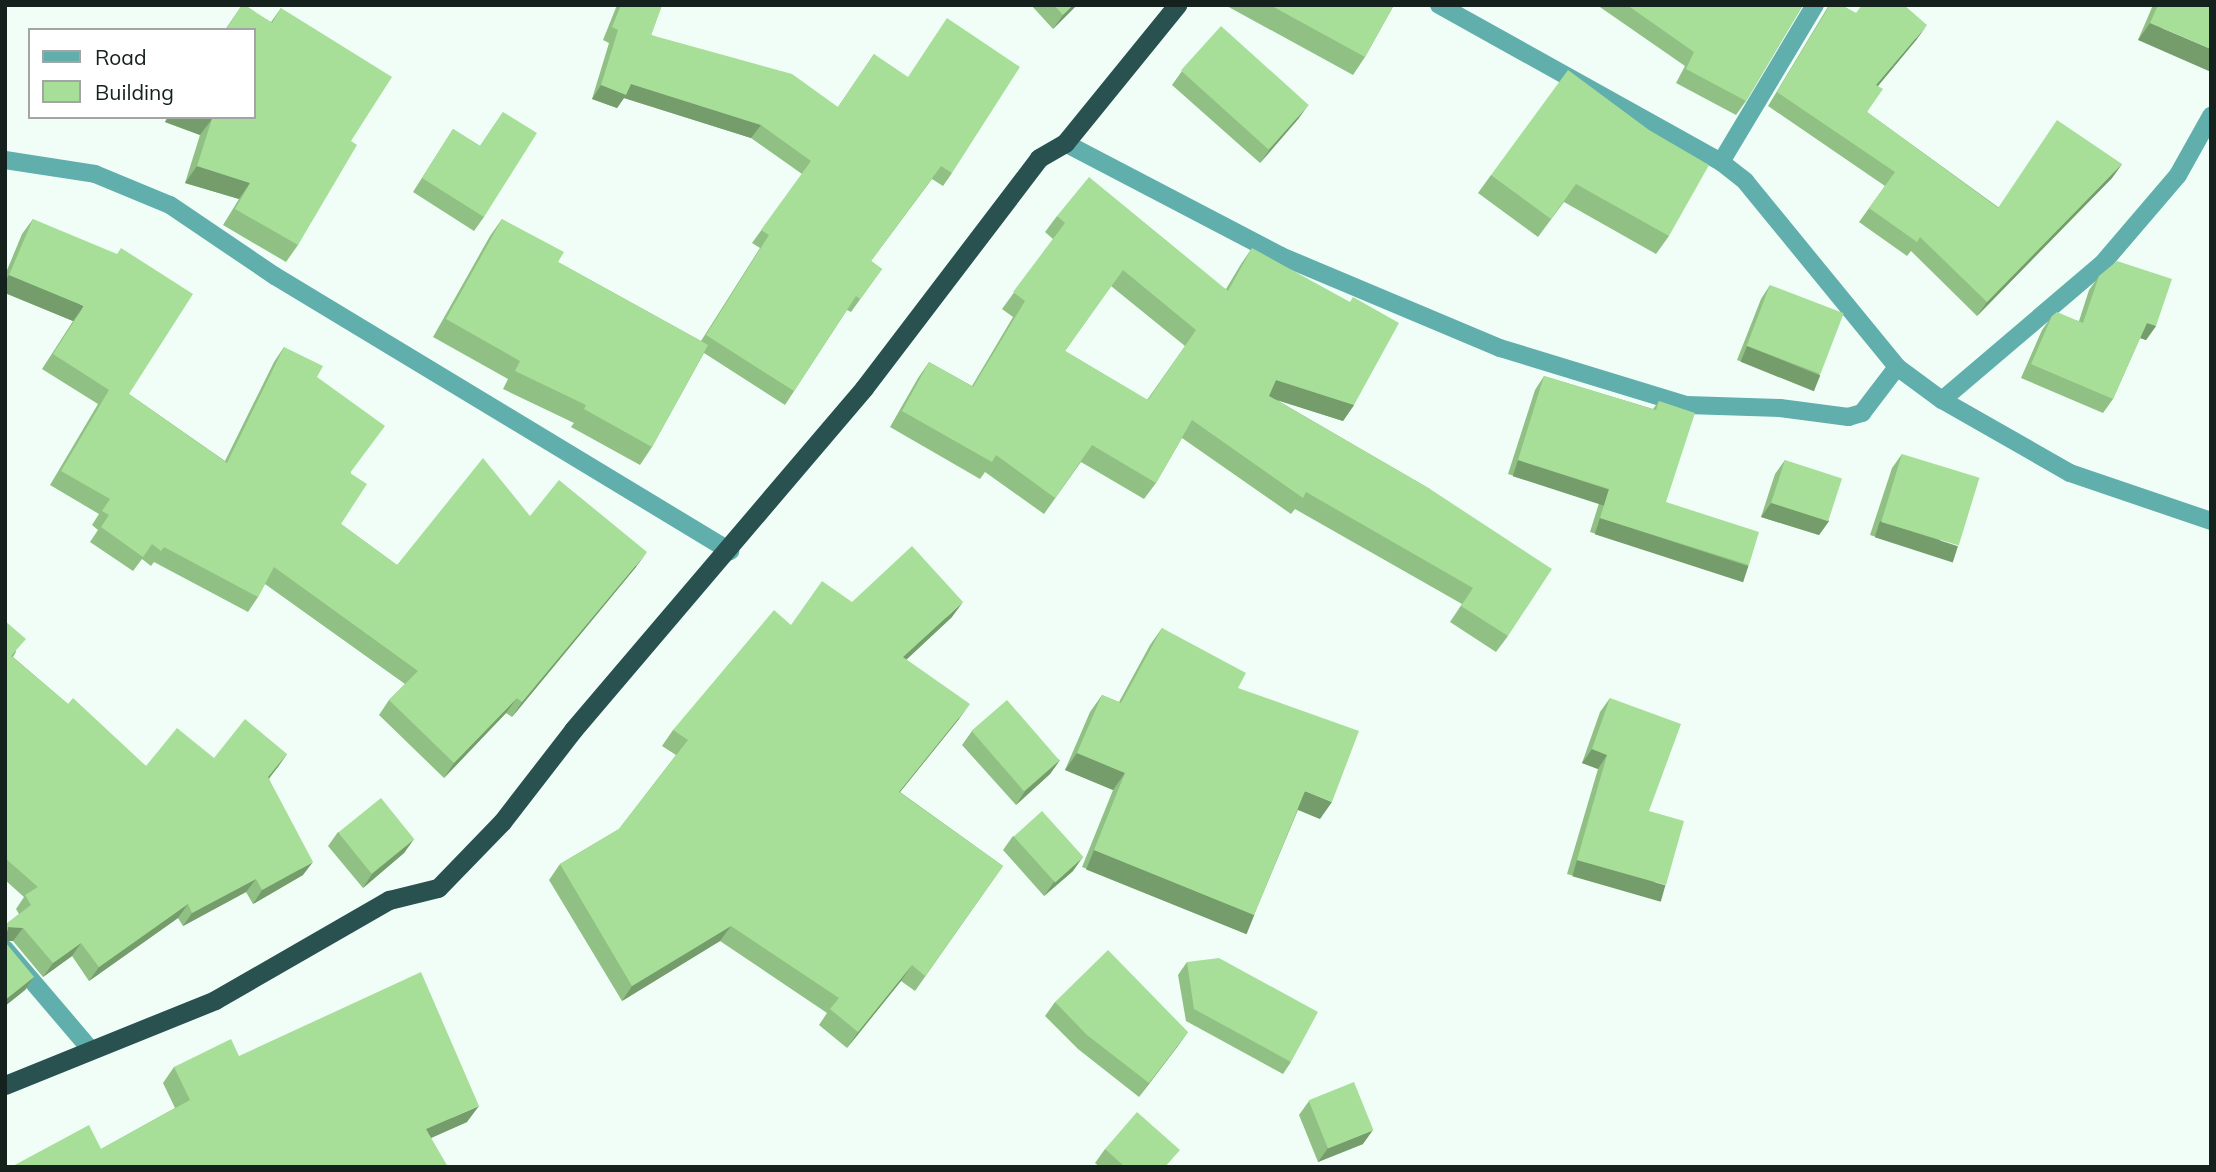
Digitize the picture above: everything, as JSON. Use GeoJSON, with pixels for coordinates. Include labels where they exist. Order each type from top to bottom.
{"type":"FeatureCollection","features":[{"type":"Feature","properties":{"kind":"highway"},"geometry":{"type":"LineString","coordinates":[[5,1085],[215,1000],[389,900],[438,888],[502,822],[573,730],[730,551],[864,388],[1039,158],[1065,143],[1177,5]]}},
{"type":"Feature","properties":{"kind":"street"},"geometry":{"type":"LineString","coordinates":[[1439,5],[1721,162],[1745,181],[1897,367],[1942,400],[2070,473],[2211,522]]}},
{"type":"Feature","properties":{"kind":"street"},"geometry":{"type":"LineString","coordinates":[[1721,162],[1815,5]]}},
{"type":"Feature","properties":{"kind":"street"},"geometry":{"type":"LineString","coordinates":[[1942,400],[2102,264],[2178,175],[2211,116]]}},
{"type":"Feature","properties":{"kind":"street"},"geometry":{"type":"LineString","coordinates":[[1065,143],[1293,261],[1500,348],[1687,405],[1780,408],[1848,417],[1862,414],[1897,367]]}},
{"type":"Feature","properties":{"kind":"street"},"geometry":{"type":"LineString","coordinates":[[5,160],[95,174],[170,205],[275,276],[730,551]]}},
{"type":"Feature","properties":{"kind":"street"},"geometry":{"type":"LineString","coordinates":[[5,949],[91,1050]]}},
{"type":"Feature","properties":{"kind":"building"},"geometry":{"type":"Polygon","coordinates":[[[242,5],[272,23],[281,8],[392,77],[351,141],[357,145],[298,245],[235,209],[250,183],[197,166],[212,119],[256,119],[256,28],[227,28],[242,5]]]}},
{"type":"Feature","properties":{"kind":"building"},"geometry":{"type":"Polygon","coordinates":[[[621,5],[662,5],[651,35],[792,74],[838,107],[874,54],[908,77],[947,18],[1020,67],[952,173],[941,166],[871,261],[882,269],[860,299],[856,296],[794,391],[706,335],[769,235],[761,230],[811,161],[761,125],[631,84],[626,95],[601,85],[618,30],[612,27],[621,5]]]}},
{"type":"Feature","properties":{"kind":"building"},"geometry":{"type":"Polygon","coordinates":[[[1054,5],[1073,5],[1063,15],[1054,5]]]}},
{"type":"Feature","properties":{"kind":"building"},"geometry":{"type":"Polygon","coordinates":[[[1270,5],[1394,5],[1365,57],[1270,5]]]}},
{"type":"Feature","properties":{"kind":"building"},"geometry":{"type":"Polygon","coordinates":[[[1627,5],[1803,5],[1746,101],[1686,69],[1694,52],[1627,5]]]}},
{"type":"Feature","properties":{"kind":"building"},"geometry":{"type":"Polygon","coordinates":[[[1830,5],[1842,5],[1856,13],[1862,5],[1904,5],[1927,25],[1876,85],[1883,89],[1867,112],[1998,208],[2057,120],[2122,164],[1987,302],[1920,237],[1917,242],[1869,208],[1895,172],[1777,92],[1830,5]]]}},
{"type":"Feature","properties":{"kind":"building"},"geometry":{"type":"Polygon","coordinates":[[[2158,5],[2211,5],[2211,49],[2150,23],[2158,5]]]}},
{"type":"Feature","properties":{"kind":"building"},"geometry":{"type":"Polygon","coordinates":[[[1221,26],[1309,105],[1269,150],[1181,71],[1221,26]]]}},
{"type":"Feature","properties":{"kind":"building"},"geometry":{"type":"Polygon","coordinates":[[[1568,70],[1649,130],[1709,165],[1669,236],[1576,184],[1551,219],[1491,175],[1568,70]]]}},
{"type":"Feature","properties":{"kind":"building"},"geometry":{"type":"Polygon","coordinates":[[[503,112],[537,133],[484,217],[422,178],[453,129],[480,146],[503,112]]]}},
{"type":"Feature","properties":{"kind":"building"},"geometry":{"type":"Polygon","coordinates":[[[1089,177],[1228,291],[1252,248],[1350,302],[1353,297],[1399,323],[1354,405],[1276,380],[1269,396],[1430,489],[1552,569],[1508,636],[1461,606],[1473,588],[1306,492],[1303,498],[1192,420],[1156,483],[1092,445],[1055,498],[996,455],[992,462],[902,411],[929,362],[973,387],[1025,301],[1013,292],[1065,223],[1057,216],[1089,177]],[[1123,270],[1065,351],[1148,400],[1196,330],[1123,270]]]}},
{"type":"Feature","properties":{"kind":"building"},"geometry":{"type":"Polygon","coordinates":[[[33,219],[117,254],[121,248],[193,294],[129,394],[227,463],[284,347],[323,366],[317,377],[385,426],[350,473],[367,484],[341,524],[397,565],[483,458],[530,516],[559,480],[647,552],[522,702],[517,698],[454,763],[389,700],[418,671],[274,567],[258,597],[164,547],[161,551],[152,544],[143,557],[101,527],[109,515],[102,511],[110,499],[61,471],[109,390],[53,354],[84,306],[9,275],[33,219]]]}},
{"type":"Feature","properties":{"kind":"building"},"geometry":{"type":"Polygon","coordinates":[[[502,219],[564,252],[558,262],[708,345],[652,447],[584,409],[586,405],[515,371],[520,361],[446,319],[502,219]]]}},
{"type":"Feature","properties":{"kind":"building"},"geometry":{"type":"Polygon","coordinates":[[[2117,261],[2172,279],[2156,326],[2147,323],[2113,399],[2031,364],[2052,316],[2057,312],[2083,323],[2099,276],[2117,261]]]}},
{"type":"Feature","properties":{"kind":"building"},"geometry":{"type":"Polygon","coordinates":[[[1770,285],[1844,313],[1820,374],[1747,346],[1770,285]]]}},
{"type":"Feature","properties":{"kind":"building"},"geometry":{"type":"Polygon","coordinates":[[[1544,376],[1656,410],[1659,401],[1695,413],[1666,502],[1759,532],[1749,565],[1600,518],[1609,489],[1518,460],[1544,376]]]}},
{"type":"Feature","properties":{"kind":"building"},"geometry":{"type":"Polygon","coordinates":[[[1902,454],[1979,478],[1959,546],[1881,522],[1902,454]]]}},
{"type":"Feature","properties":{"kind":"building"},"geometry":{"type":"Polygon","coordinates":[[[1785,460],[1842,479],[1828,521],[1771,503],[1785,460]]]}},
{"type":"Feature","properties":{"kind":"building"},"geometry":{"type":"Polygon","coordinates":[[[912,546],[963,602],[903,657],[970,704],[899,792],[1003,866],[925,976],[912,965],[858,1032],[830,1009],[839,998],[731,926],[632,986],[560,864],[619,829],[688,740],[673,730],[774,610],[791,625],[822,581],[852,602],[912,546]]]}},
{"type":"Feature","properties":{"kind":"building"},"geometry":{"type":"Polygon","coordinates":[[[5,621],[26,639],[11,656],[68,704],[73,698],[146,766],[177,728],[214,758],[245,719],[287,754],[268,777],[313,862],[262,890],[256,879],[192,913],[188,904],[99,967],[81,943],[53,963],[23,928],[8,927],[5,942],[5,925],[31,905],[25,895],[38,887],[5,858],[5,621]]]}},
{"type":"Feature","properties":{"kind":"building"},"geometry":{"type":"Polygon","coordinates":[[[1162,628],[1246,673],[1238,688],[1359,731],[1332,802],[1305,791],[1254,915],[1094,850],[1125,773],[1077,753],[1102,695],[1121,703],[1162,628]]]}},
{"type":"Feature","properties":{"kind":"building"},"geometry":{"type":"Polygon","coordinates":[[[1610,698],[1681,724],[1649,811],[1684,821],[1666,885],[1577,860],[1607,755],[1592,749],[1610,698]]]}},
{"type":"Feature","properties":{"kind":"building"},"geometry":{"type":"Polygon","coordinates":[[[1007,700],[1059,760],[1024,791],[972,731],[1007,700]]]}},
{"type":"Feature","properties":{"kind":"building"},"geometry":{"type":"Polygon","coordinates":[[[381,798],[414,839],[372,874],[338,833],[381,798]]]}},
{"type":"Feature","properties":{"kind":"building"},"geometry":{"type":"Polygon","coordinates":[[[1042,811],[1083,857],[1055,883],[1014,836],[1042,811]]]}},
{"type":"Feature","properties":{"kind":"building"},"geometry":{"type":"Polygon","coordinates":[[[5,942],[34,977],[5,1000],[5,942]]]}},
{"type":"Feature","properties":{"kind":"building"},"geometry":{"type":"Polygon","coordinates":[[[1108,950],[1188,1032],[1149,1083],[1087,1035],[1055,1002],[1108,950]]]}},
{"type":"Feature","properties":{"kind":"building"},"geometry":{"type":"Polygon","coordinates":[[[1219,958],[1318,1012],[1291,1062],[1194,1009],[1187,962],[1219,958]]]}},
{"type":"Feature","properties":{"kind":"building"},"geometry":{"type":"Polygon","coordinates":[[[421,972],[479,1106],[426,1129],[448,1167],[11,1167],[89,1125],[101,1149],[190,1100],[174,1067],[231,1039],[239,1056],[421,972]]]}},
{"type":"Feature","properties":{"kind":"building"},"geometry":{"type":"Polygon","coordinates":[[[1354,1082],[1373,1130],[1328,1149],[1309,1100],[1354,1082]]]}},
{"type":"Feature","properties":{"kind":"building"},"geometry":{"type":"Polygon","coordinates":[[[1137,1112],[1180,1150],[1165,1167],[1125,1167],[1105,1149],[1137,1112]]]}}]}
